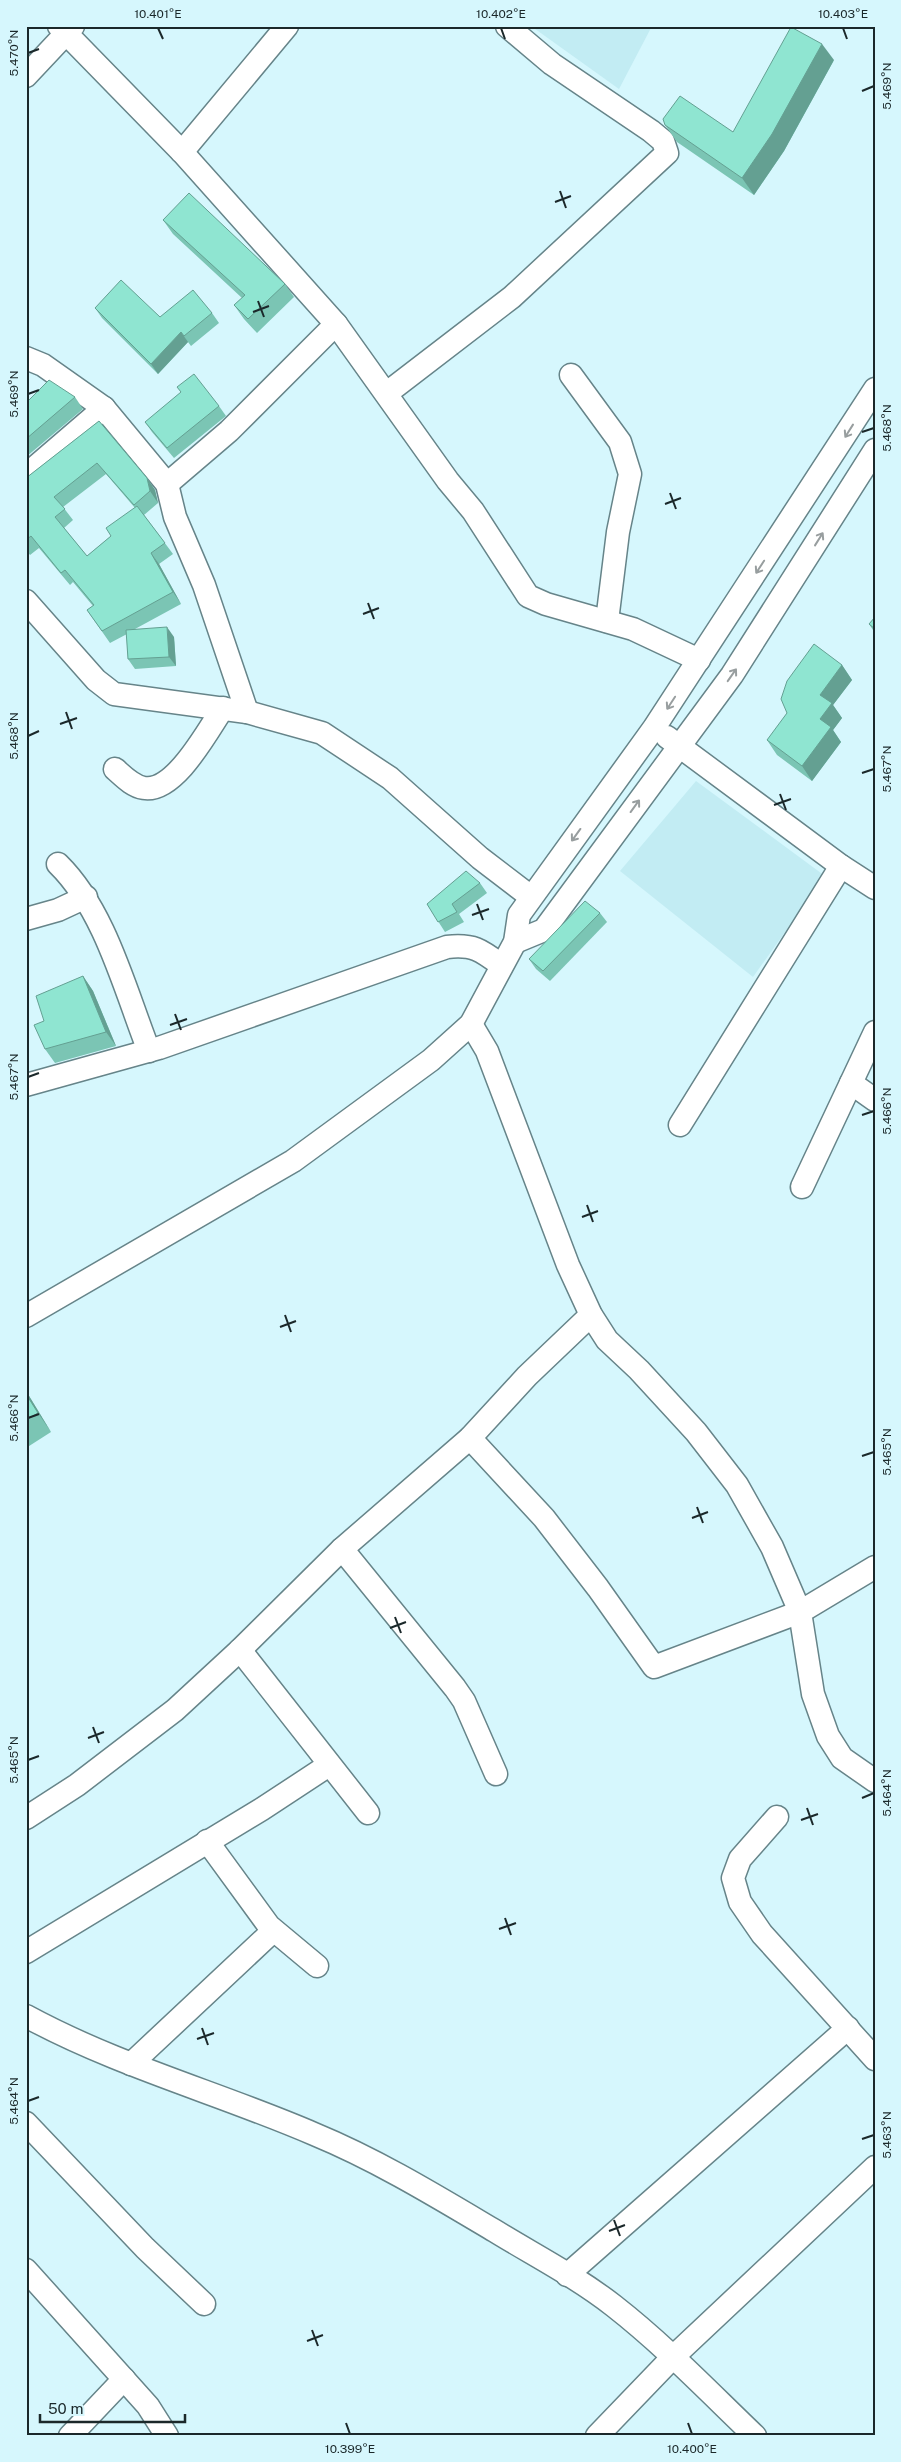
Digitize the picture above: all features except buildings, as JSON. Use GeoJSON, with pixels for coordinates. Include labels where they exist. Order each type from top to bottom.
{"type":"FeatureCollection","features":[{"type":"Feature","properties":{"kind":"street"},"geometry":{"type":"LineString","coordinates":[[182,152],[287,26]]}},
{"type":"Feature","properties":{"kind":"street"},"geometry":{"type":"LineString","coordinates":[[387,393],[512,298],[667,153],[663,141],[652,131],[552,64],[507,26]]}},
{"type":"Feature","properties":{"kind":"street"},"geometry":{"type":"LineString","coordinates":[[26,76],[66,29],[182,152],[336,324],[364,366],[387,393],[448,481],[473,512],[504,557],[515,580],[528,596],[546,604],[633,629],[699,660]]}},
{"type":"Feature","properties":{"kind":"street"},"geometry":{"type":"LineString","coordinates":[[167,484],[229,431],[336,324]]}},
{"type":"Feature","properties":{"kind":"street"},"geometry":{"type":"LineString","coordinates":[[26,358],[43,365],[104,408],[167,484],[175,516],[204,585],[247,712]]}},
{"type":"Feature","properties":{"kind":"street"},"geometry":{"type":"LineString","coordinates":[[571,375],[620,442],[630,474],[618,532],[606,621]]}},
{"type":"Feature","properties":{"kind":"street"},"geometry":{"type":"LineString","coordinates":[[26,1316],[293,1160],[432,1060],[472,1024],[501,965],[515,942],[519,915],[531,896],[654,728],[875,389]]}},
{"type":"Feature","properties":{"kind":"street"},"geometry":{"type":"LineString","coordinates":[[26,475],[104,408]]}},
{"type":"Feature","properties":{"kind":"street"},"geometry":{"type":"LineString","coordinates":[[515,942],[544,930],[732,675],[875,450]]}},
{"type":"Feature","properties":{"kind":"street"},"geometry":{"type":"LineString","coordinates":[[26,601],[96,680],[114,694],[135,699],[247,712],[322,733],[390,778],[480,858],[531,896]]}},
{"type":"Feature","properties":{"kind":"street"},"geometry":{"type":"LineString","coordinates":[[115,769],[130,782],[143,788],[151,788],[169,780],[181,768],[223,708]]}},
{"type":"Feature","properties":{"kind":"street"},"geometry":{"type":"LineString","coordinates":[[654,728],[841,866],[875,888]]}},
{"type":"Feature","properties":{"kind":"street"},"geometry":{"type":"LineString","coordinates":[[58,864],[86,897],[105,936],[149,1051]]}},
{"type":"Feature","properties":{"kind":"street"},"geometry":{"type":"LineString","coordinates":[[680,1125],[841,866]]}},
{"type":"Feature","properties":{"kind":"street"},"geometry":{"type":"LineString","coordinates":[[26,919],[58,910],[86,897]]}},
{"type":"Feature","properties":{"kind":"street"},"geometry":{"type":"LineString","coordinates":[[26,1085],[149,1051],[447,947],[464,945],[483,951],[501,965]]}},
{"type":"Feature","properties":{"kind":"street"},"geometry":{"type":"LineString","coordinates":[[472,1024],[486,1051],[568,1265],[591,1315],[607,1340],[639,1370],[696,1432],[737,1485],[772,1547],[800,1612],[813,1694],[828,1736],[842,1758],[875,1780]]}},
{"type":"Feature","properties":{"kind":"street"},"geometry":{"type":"LineString","coordinates":[[802,1186],[875,1032]]}},
{"type":"Feature","properties":{"kind":"street"},"geometry":{"type":"LineString","coordinates":[[852,1083],[875,1100]]}},
{"type":"Feature","properties":{"kind":"street"},"geometry":{"type":"LineString","coordinates":[[26,1818],[77,1786],[175,1710],[240,1650],[342,1548],[470,1438],[527,1376],[591,1315]]}},
{"type":"Feature","properties":{"kind":"street"},"geometry":{"type":"LineString","coordinates":[[470,1438],[544,1518],[598,1588],[654,1667],[800,1612],[875,1567]]}},
{"type":"Feature","properties":{"kind":"street"},"geometry":{"type":"LineString","coordinates":[[342,1548],[455,1688],[496,1774]]}},
{"type":"Feature","properties":{"kind":"street"},"geometry":{"type":"LineString","coordinates":[[240,1650],[368,1813]]}},
{"type":"Feature","properties":{"kind":"street"},"geometry":{"type":"LineString","coordinates":[[26,1952],[262,1809],[329,1765]]}},
{"type":"Feature","properties":{"kind":"street"},"geometry":{"type":"LineString","coordinates":[[777,1817],[740,1859],[733,1878],[740,1902],[762,1934],[875,2059]]}},
{"type":"Feature","properties":{"kind":"street"},"geometry":{"type":"LineString","coordinates":[[207,1841],[273,1931],[317,1966]]}},
{"type":"Feature","properties":{"kind":"street"},"geometry":{"type":"LineString","coordinates":[[131,2064],[273,1931]]}},
{"type":"Feature","properties":{"kind":"street"},"geometry":{"type":"LineString","coordinates":[[26,2016],[63,2036],[131,2064],[315,2134],[402,2176],[567,2274],[613,2305],[673,2357],[755,2436]]}},
{"type":"Feature","properties":{"kind":"street"},"geometry":{"type":"LineString","coordinates":[[567,2274],[848,2028]]}},
{"type":"Feature","properties":{"kind":"street"},"geometry":{"type":"LineString","coordinates":[[26,2123],[132,2234],[204,2304]]}},
{"type":"Feature","properties":{"kind":"street"},"geometry":{"type":"LineString","coordinates":[[597,2436],[673,2357],[875,2167]]}},
{"type":"Feature","properties":{"kind":"street"},"geometry":{"type":"LineString","coordinates":[[26,2270],[148,2406],[167,2436]]}},
{"type":"Feature","properties":{"kind":"street"},"geometry":{"type":"LineString","coordinates":[[70,2436],[124,2379]]}},
{"type":"Feature","properties":{"kind":"shaded area"},"geometry":{"type":"Polygon","coordinates":[[[531,26],[652,26],[619,89],[531,26]]]}},
{"type":"Feature","properties":{"kind":"shaded area"},"geometry":{"type":"Polygon","coordinates":[[[696,781],[825,876],[753,977],[620,871],[696,781]]]}}]}
